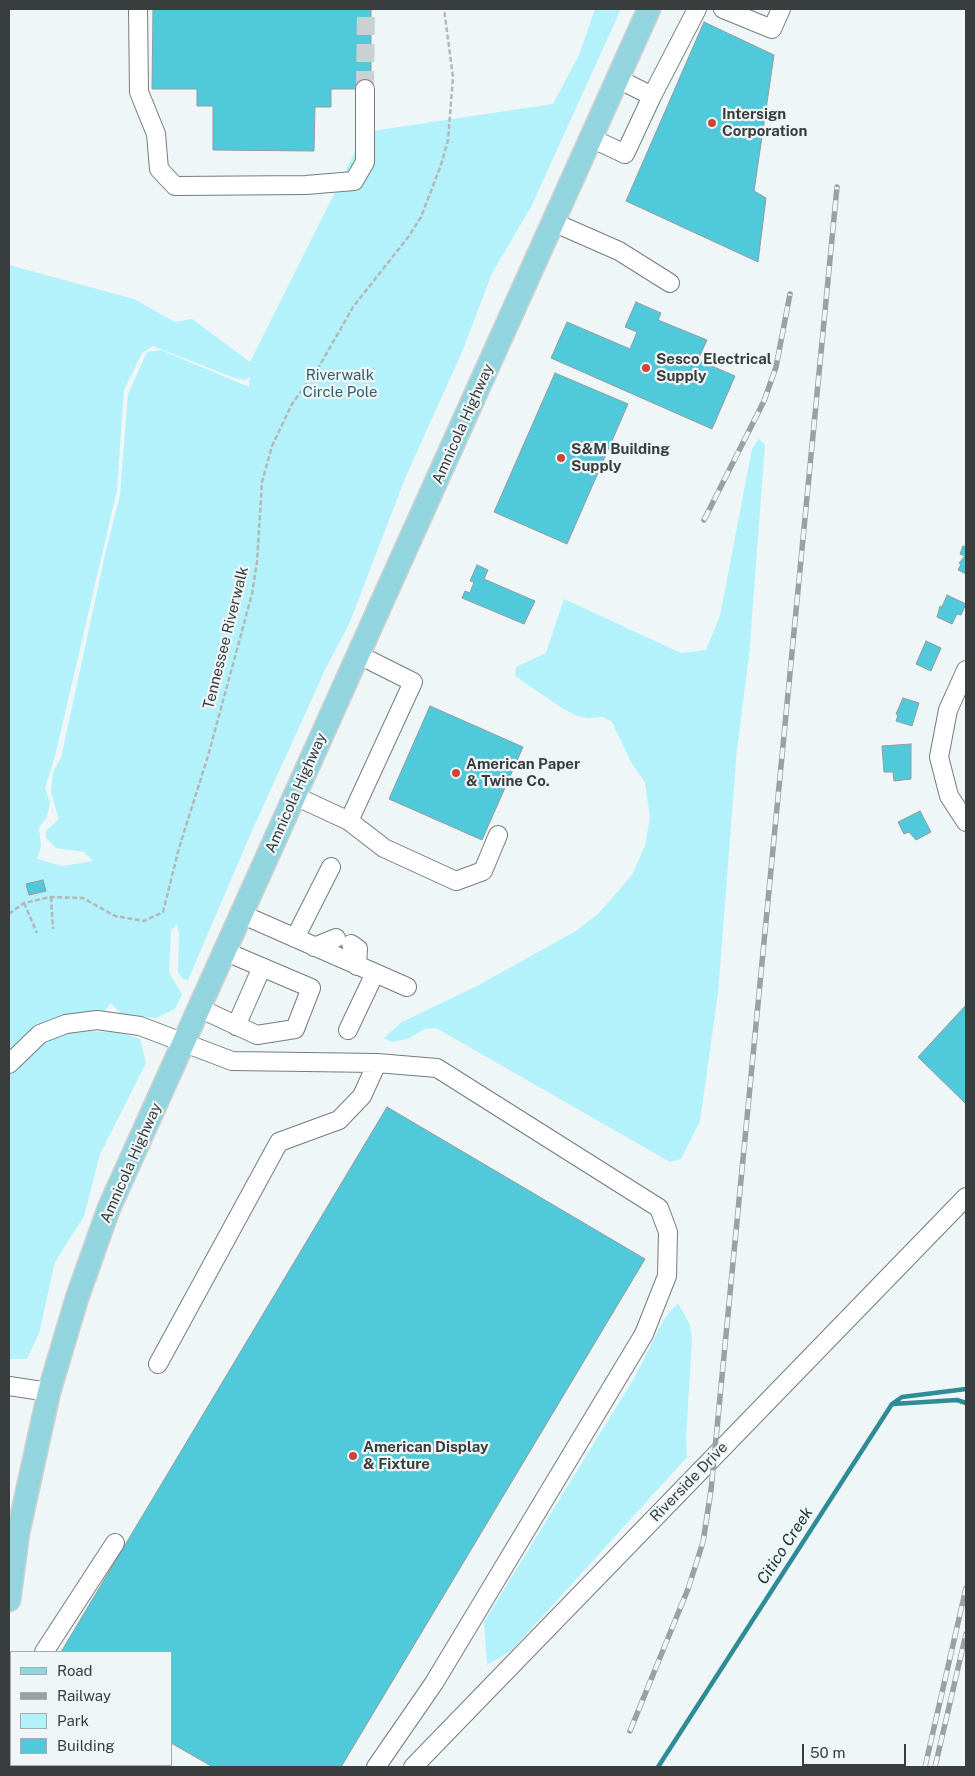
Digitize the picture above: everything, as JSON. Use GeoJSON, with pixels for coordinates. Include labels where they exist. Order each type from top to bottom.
{"type":"FeatureCollection","features":[{"type":"Feature","properties":{"kind":"main road","name":"Amnicola Highway"},"geometry":{"type":"LineString","coordinates":[[9,1600],[18,1533],[49,1392],[77,1298],[109,1208],[649,9]]}},
{"type":"Feature","properties":{"kind":"street"},"geometry":{"type":"LineString","coordinates":[[138,9],[139,92],[156,134],[159,169],[175,186],[306,185],[354,181],[365,162],[364,89]]}},
{"type":"Feature","properties":{"kind":"street"},"geometry":{"type":"LineString","coordinates":[[591,138],[625,154],[652,96],[697,9]]}},
{"type":"Feature","properties":{"kind":"street"},"geometry":{"type":"LineString","coordinates":[[723,9],[772,30],[781,9]]}},
{"type":"Feature","properties":{"kind":"street"},"geometry":{"type":"LineString","coordinates":[[618,79],[652,96]]}},
{"type":"Feature","properties":{"kind":"street"},"geometry":{"type":"LineString","coordinates":[[554,222],[618,252],[670,283]]}},
{"type":"Feature","properties":{"kind":"street"},"geometry":{"type":"LineString","coordinates":[[349,821],[413,682],[359,655]]}},
{"type":"Feature","properties":{"kind":"street"},"geometry":{"type":"LineString","coordinates":[[966,670],[948,710],[940,757],[950,796],[966,822]]}},
{"type":"Feature","properties":{"kind":"street"},"geometry":{"type":"LineString","coordinates":[[294,796],[349,821],[384,848],[456,881],[483,871],[498,835]]}},
{"type":"Feature","properties":{"kind":"street"},"geometry":{"type":"LineString","coordinates":[[295,938],[331,867]]}},
{"type":"Feature","properties":{"kind":"street"},"geometry":{"type":"LineString","coordinates":[[241,914],[407,988]]}},
{"type":"Feature","properties":{"kind":"street"},"geometry":{"type":"LineString","coordinates":[[314,947],[343,941],[358,949],[357,966]]}},
{"type":"Feature","properties":{"kind":"street"},"geometry":{"type":"LineString","coordinates":[[199,1008],[257,1035],[295,1029],[311,988],[224,952]]}},
{"type":"Feature","properties":{"kind":"street"},"geometry":{"type":"LineString","coordinates":[[236,1026],[262,967]]}},
{"type":"Feature","properties":{"kind":"street"},"geometry":{"type":"LineString","coordinates":[[348,1030],[375,974]]}},
{"type":"Feature","properties":{"kind":"street"},"geometry":{"type":"LineString","coordinates":[[9,1064],[40,1034],[66,1024],[97,1020],[140,1026],[183,1044],[232,1061],[377,1063],[437,1068],[659,1208],[668,1232],[667,1276],[644,1334],[434,1683],[376,1767]]}},
{"type":"Feature","properties":{"kind":"street"},"geometry":{"type":"LineString","coordinates":[[158,1364],[278,1142],[339,1120],[362,1096],[377,1063]]}},
{"type":"Feature","properties":{"kind":"street","name":"Riverside Drive"},"geometry":{"type":"LineString","coordinates":[[413,1767],[966,1197]]}},
{"type":"Feature","properties":{"kind":"street"},"geometry":{"type":"LineString","coordinates":[[9,1386],[49,1392]]}},
{"type":"Feature","properties":{"kind":"street"},"geometry":{"type":"LineString","coordinates":[[45,1651],[115,1542]]}},
{"type":"Feature","properties":{"kind":"path","name":"Tennessee Riverwalk"},"geometry":{"type":"LineString","coordinates":[[9,914],[24,903],[51,897],[83,898],[115,916],[144,921],[163,912],[179,848],[208,756],[252,594],[257,562],[262,482],[272,446],[292,404],[320,365],[353,307],[409,236],[420,217],[441,165],[448,140],[453,77],[444,9]]}},
{"type":"Feature","properties":{"kind":"path"},"geometry":{"type":"LineString","coordinates":[[51,897],[53,928]]}},
{"type":"Feature","properties":{"kind":"path"},"geometry":{"type":"LineString","coordinates":[[24,903],[37,933]]}},
{"type":"Feature","properties":{"kind":"green space","name":"Riverwalk Circle Pole"},"geometry":{"type":"Polygon","coordinates":[[[595,9],[621,9],[531,207],[492,273],[462,352],[406,476],[349,624],[325,670],[251,833],[188,980],[183,979],[178,972],[179,933],[177,924],[171,931],[169,973],[182,994],[175,1009],[156,1018],[121,1014],[111,1003],[97,1020],[83,1031],[117,1032],[140,1039],[146,1063],[100,1154],[84,1216],[55,1262],[39,1333],[27,1359],[10,1359],[9,265],[134,299],[175,322],[192,319],[250,362],[365,132],[553,104],[579,55],[595,9]],[[153,346],[142,353],[124,390],[117,490],[55,756],[45,788],[50,803],[47,817],[39,827],[41,846],[37,859],[62,866],[93,861],[84,852],[56,848],[46,838],[46,831],[59,819],[51,792],[53,772],[61,758],[105,555],[120,495],[128,394],[147,352],[161,350],[249,387],[250,376],[246,380],[235,378],[153,346]]]}},
{"type":"Feature","properties":{"kind":"green space"},"geometry":{"type":"Polygon","coordinates":[[[759,439],[765,445],[749,656],[737,749],[718,993],[700,1121],[681,1159],[670,1162],[436,1028],[425,1029],[407,1039],[392,1042],[384,1038],[402,1022],[477,986],[576,931],[599,913],[632,875],[645,846],[650,818],[645,782],[632,764],[612,722],[603,717],[588,718],[577,716],[562,708],[515,676],[516,667],[546,653],[564,599],[681,653],[706,650],[720,616],[752,449],[759,439]]]}},
{"type":"Feature","properties":{"kind":"green space"},"geometry":{"type":"Polygon","coordinates":[[[678,1303],[690,1325],[692,1340],[686,1437],[687,1457],[511,1651],[487,1665],[484,1622],[636,1375],[664,1319],[678,1303]]]}},
{"type":"Feature","properties":{"kind":"building"},"geometry":{"type":"Polygon","coordinates":[[[153,9],[371,9],[371,89],[331,89],[331,107],[315,107],[314,151],[213,150],[213,106],[197,106],[197,89],[152,89],[153,9]]]}},
{"type":"Feature","properties":{"kind":"building","name":"Intersign Corporation"},"geometry":{"type":"Polygon","coordinates":[[[704,22],[774,55],[754,191],[766,198],[758,262],[626,201],[704,22]]]}},
{"type":"Feature","properties":{"kind":"building","name":"Sesco Electrical Supply"},"geometry":{"type":"Polygon","coordinates":[[[636,302],[661,313],[658,320],[707,340],[698,360],[735,376],[712,429],[551,358],[567,322],[630,349],[637,332],[625,327],[636,302]]]}},
{"type":"Feature","properties":{"kind":"building","name":"S&M Building Supply"},"geometry":{"type":"Polygon","coordinates":[[[555,373],[628,404],[567,544],[494,512],[555,373]]]}},
{"type":"Feature","properties":{"kind":"building"},"geometry":{"type":"Polygon","coordinates":[[[963,546],[966,547],[966,574],[958,570],[961,564],[959,563],[965,556],[960,554],[963,546]]]}},
{"type":"Feature","properties":{"kind":"building"},"geometry":{"type":"Polygon","coordinates":[[[477,565],[488,570],[484,579],[535,601],[524,624],[462,598],[465,591],[470,593],[474,582],[470,581],[477,565]]]}},
{"type":"Feature","properties":{"kind":"building"},"geometry":{"type":"Polygon","coordinates":[[[947,595],[966,604],[961,615],[957,614],[952,624],[937,617],[940,606],[942,607],[947,595]]]}},
{"type":"Feature","properties":{"kind":"building"},"geometry":{"type":"Polygon","coordinates":[[[926,641],[941,648],[931,671],[916,664],[926,641]]]}},
{"type":"Feature","properties":{"kind":"building"},"geometry":{"type":"Polygon","coordinates":[[[903,698],[919,703],[912,726],[896,721],[898,715],[896,714],[903,698]]]}},
{"type":"Feature","properties":{"kind":"building","name":"American Paper & Twine Co."},"geometry":{"type":"Polygon","coordinates":[[[430,706],[523,747],[482,840],[389,799],[430,706]]]}},
{"type":"Feature","properties":{"kind":"building"},"geometry":{"type":"Polygon","coordinates":[[[911,744],[911,779],[894,781],[893,772],[884,772],[882,746],[911,744]]]}},
{"type":"Feature","properties":{"kind":"building"},"geometry":{"type":"Polygon","coordinates":[[[920,811],[931,832],[916,840],[909,832],[904,834],[898,822],[920,811]]]}},
{"type":"Feature","properties":{"kind":"building"},"geometry":{"type":"Polygon","coordinates":[[[43,880],[46,891],[29,895],[26,884],[43,880]]]}},
{"type":"Feature","properties":{"kind":"building"},"geometry":{"type":"Polygon","coordinates":[[[966,1005],[966,1104],[918,1057],[966,1005]]]}},
{"type":"Feature","properties":{"kind":"building","name":"American Display & Fixture"},"geometry":{"type":"Polygon","coordinates":[[[387,1107],[645,1259],[341,1767],[213,1767],[172,1744],[172,1651],[62,1651],[387,1107]]]}},
{"type":"Feature","properties":{"kind":"waterway","name":"Citico Creek"},"geometry":{"type":"LineString","coordinates":[[658,1767],[892,1404],[902,1397],[966,1389]]}},
{"type":"Feature","properties":{"kind":"waterway"},"geometry":{"type":"LineString","coordinates":[[893,1404],[957,1400],[966,1403]]}},
{"type":"Feature","properties":{"kind":"tunnel"},"geometry":{"type":"LineString","coordinates":[[365,89],[366,9]]}},
{"type":"Feature","properties":{"kind":"railway"},"geometry":{"type":"LineString","coordinates":[[630,1731],[688,1589],[703,1542],[711,1490],[837,187]]}},
{"type":"Feature","properties":{"kind":"railway"},"geometry":{"type":"LineString","coordinates":[[704,520],[764,401],[776,367],[790,294]]}},
{"type":"Feature","properties":{"kind":"railway"},"geometry":{"type":"LineString","coordinates":[[925,1767],[966,1588]]}},
{"type":"Feature","properties":{"kind":"railway"},"geometry":{"type":"LineString","coordinates":[[935,1767],[966,1634]]}},
{"type":"Feature","properties":{"kind":"place","name":"Intersign Corporation"},"geometry":{"type":"Point","coordinates":[712,123]}},
{"type":"Feature","properties":{"kind":"place","name":"Sesco Electrical Supply"},"geometry":{"type":"Point","coordinates":[646,368]}},
{"type":"Feature","properties":{"kind":"place","name":"S&M Building Supply"},"geometry":{"type":"Point","coordinates":[561,458]}},
{"type":"Feature","properties":{"kind":"place","name":"American Paper & Twine Co."},"geometry":{"type":"Point","coordinates":[456,773]}},
{"type":"Feature","properties":{"kind":"place","name":"American Display & Fixture"},"geometry":{"type":"Point","coordinates":[353,1456]}}]}
